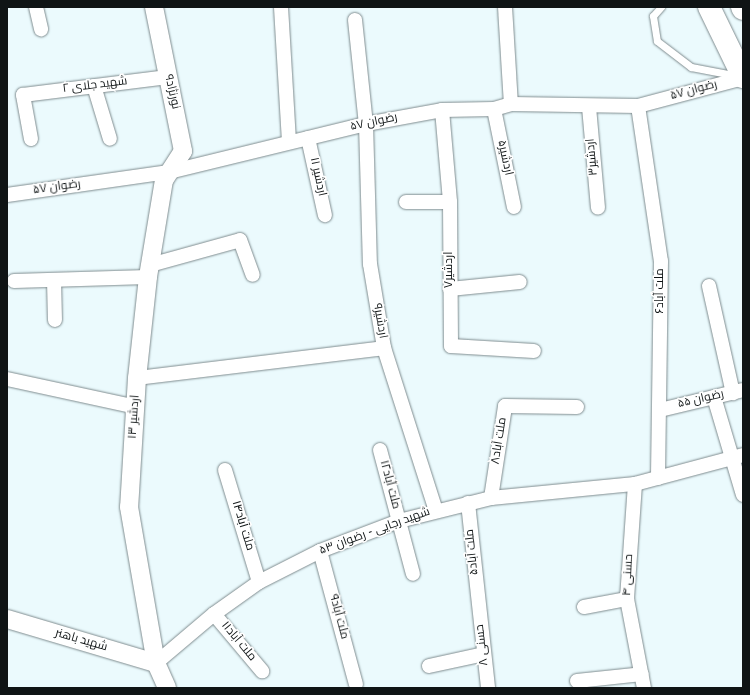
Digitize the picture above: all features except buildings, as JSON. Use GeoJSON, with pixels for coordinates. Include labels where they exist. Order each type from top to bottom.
{"type":"FeatureCollection","features":[{"type":"Feature","properties":{"kind":"main road"},"geometry":{"type":"LineString","coordinates":[[709,7],[743,77]]}},
{"type":"Feature","properties":{"kind":"street"},"geometry":{"type":"LineString","coordinates":[[36,7],[42,29]]}},
{"type":"Feature","properties":{"kind":"street","name":"نورنژاد۹"},"geometry":{"type":"LineString","coordinates":[[154,7],[183,151],[168,172]]}},
{"type":"Feature","properties":{"kind":"street"},"geometry":{"type":"LineString","coordinates":[[281,7],[289,142]]}},
{"type":"Feature","properties":{"kind":"street"},"geometry":{"type":"LineString","coordinates":[[505,7],[511,104]]}},
{"type":"Feature","properties":{"kind":"street","name":"اردشیر۹"},"geometry":{"type":"LineString","coordinates":[[355,20],[366,124],[370,264],[384,348],[436,511]]}},
{"type":"Feature","properties":{"kind":"street","name":"شهید جلای ۲"},"geometry":{"type":"LineString","coordinates":[[31,139],[23,95],[168,77]]}},
{"type":"Feature","properties":{"kind":"street","name":"رضوان ۵۷"},"geometry":{"type":"LineString","coordinates":[[7,195],[168,172],[366,124],[442,110],[494,109],[511,104],[589,107],[638,106],[743,77]]}},
{"type":"Feature","properties":{"kind":"street"},"geometry":{"type":"LineString","coordinates":[[94,86],[110,139]]}},
{"type":"Feature","properties":{"kind":"street","name":"ملت آباد۶"},"geometry":{"type":"LineString","coordinates":[[638,106],[661,261],[658,478]]}},
{"type":"Feature","properties":{"kind":"street","name":"اردشیر۳"},"geometry":{"type":"LineString","coordinates":[[589,107],[598,208]]}},
{"type":"Feature","properties":{"kind":"street","name":"اردشیر۵"},"geometry":{"type":"LineString","coordinates":[[494,109],[514,207]]}},
{"type":"Feature","properties":{"kind":"street","name":"اردشیر۷"},"geometry":{"type":"LineString","coordinates":[[442,110],[450,202],[451,346],[534,351]]}},
{"type":"Feature","properties":{"kind":"street","name":"اردشیر ۱۱"},"geometry":{"type":"LineString","coordinates":[[308,138],[325,216]]}},
{"type":"Feature","properties":{"kind":"street","name":"اردشیر ۱۳"},"geometry":{"type":"LineString","coordinates":[[167,688],[156,663],[130,520],[137,378],[149,271],[164,180],[168,172]]}},
{"type":"Feature","properties":{"kind":"street"},"geometry":{"type":"LineString","coordinates":[[406,202],[450,202]]}},
{"type":"Feature","properties":{"kind":"street"},"geometry":{"type":"LineString","coordinates":[[14,281],[54,280],[149,271],[240,240],[253,275]]}},
{"type":"Feature","properties":{"kind":"street"},"geometry":{"type":"LineString","coordinates":[[54,280],[55,320]]}},
{"type":"Feature","properties":{"kind":"street"},"geometry":{"type":"LineString","coordinates":[[450,289],[520,282]]}},
{"type":"Feature","properties":{"kind":"street"},"geometry":{"type":"LineString","coordinates":[[709,286],[738,392]]}},
{"type":"Feature","properties":{"kind":"street"},"geometry":{"type":"LineString","coordinates":[[137,378],[384,348]]}},
{"type":"Feature","properties":{"kind":"street"},"geometry":{"type":"LineString","coordinates":[[7,379],[136,407]]}},
{"type":"Feature","properties":{"kind":"street","name":"رضوان ۵۵"},"geometry":{"type":"LineString","coordinates":[[660,410],[738,392]]}},
{"type":"Feature","properties":{"kind":"street"},"geometry":{"type":"LineString","coordinates":[[714,397],[737,456],[743,495]]}},
{"type":"Feature","properties":{"kind":"street","name":"ملت آباد۸"},"geometry":{"type":"LineString","coordinates":[[491,498],[505,406],[577,407]]}},
{"type":"Feature","properties":{"kind":"street","name":"ملت آباد۱۲"},"geometry":{"type":"LineString","coordinates":[[380,450],[413,574]]}},
{"type":"Feature","properties":{"kind":"street","name":"شهید رجایی - رضوان ۵۳"},"geometry":{"type":"LineString","coordinates":[[156,663],[214,614],[260,582],[320,551],[399,521],[491,498],[635,484],[737,456]]}},
{"type":"Feature","properties":{"kind":"street","name":"ملت آباد۱۴"},"geometry":{"type":"LineString","coordinates":[[225,470],[260,582]]}},
{"type":"Feature","properties":{"kind":"street","name":"حسنی ۴"},"geometry":{"type":"LineString","coordinates":[[635,484],[627,599],[643,681]]}},
{"type":"Feature","properties":{"kind":"street","name":"ملت آباد۵"},"geometry":{"type":"LineString","coordinates":[[468,503],[478,601]]}},
{"type":"Feature","properties":{"kind":"street","name":"ملت آباد۹"},"geometry":{"type":"LineString","coordinates":[[320,551],[356,684]]}},
{"type":"Feature","properties":{"kind":"street"},"geometry":{"type":"LineString","coordinates":[[584,607],[627,599]]}},
{"type":"Feature","properties":{"kind":"street","name":"حسنی ۸"},"geometry":{"type":"LineString","coordinates":[[478,601],[488,688]]}},
{"type":"Feature","properties":{"kind":"street","name":"ملت آباد۱۱"},"geometry":{"type":"LineString","coordinates":[[214,614],[262,671]]}},
{"type":"Feature","properties":{"kind":"street","name":"شهید باهنر"},"geometry":{"type":"LineString","coordinates":[[7,619],[156,663]]}},
{"type":"Feature","properties":{"kind":"street"},"geometry":{"type":"LineString","coordinates":[[430,666],[484,654]]}},
{"type":"Feature","properties":{"kind":"street"},"geometry":{"type":"LineString","coordinates":[[577,681],[643,681]]}},
{"type":"Feature","properties":{"kind":"lane"},"geometry":{"type":"LineString","coordinates":[[661,7],[653,16],[657,41],[690,67],[743,77]]}}]}
